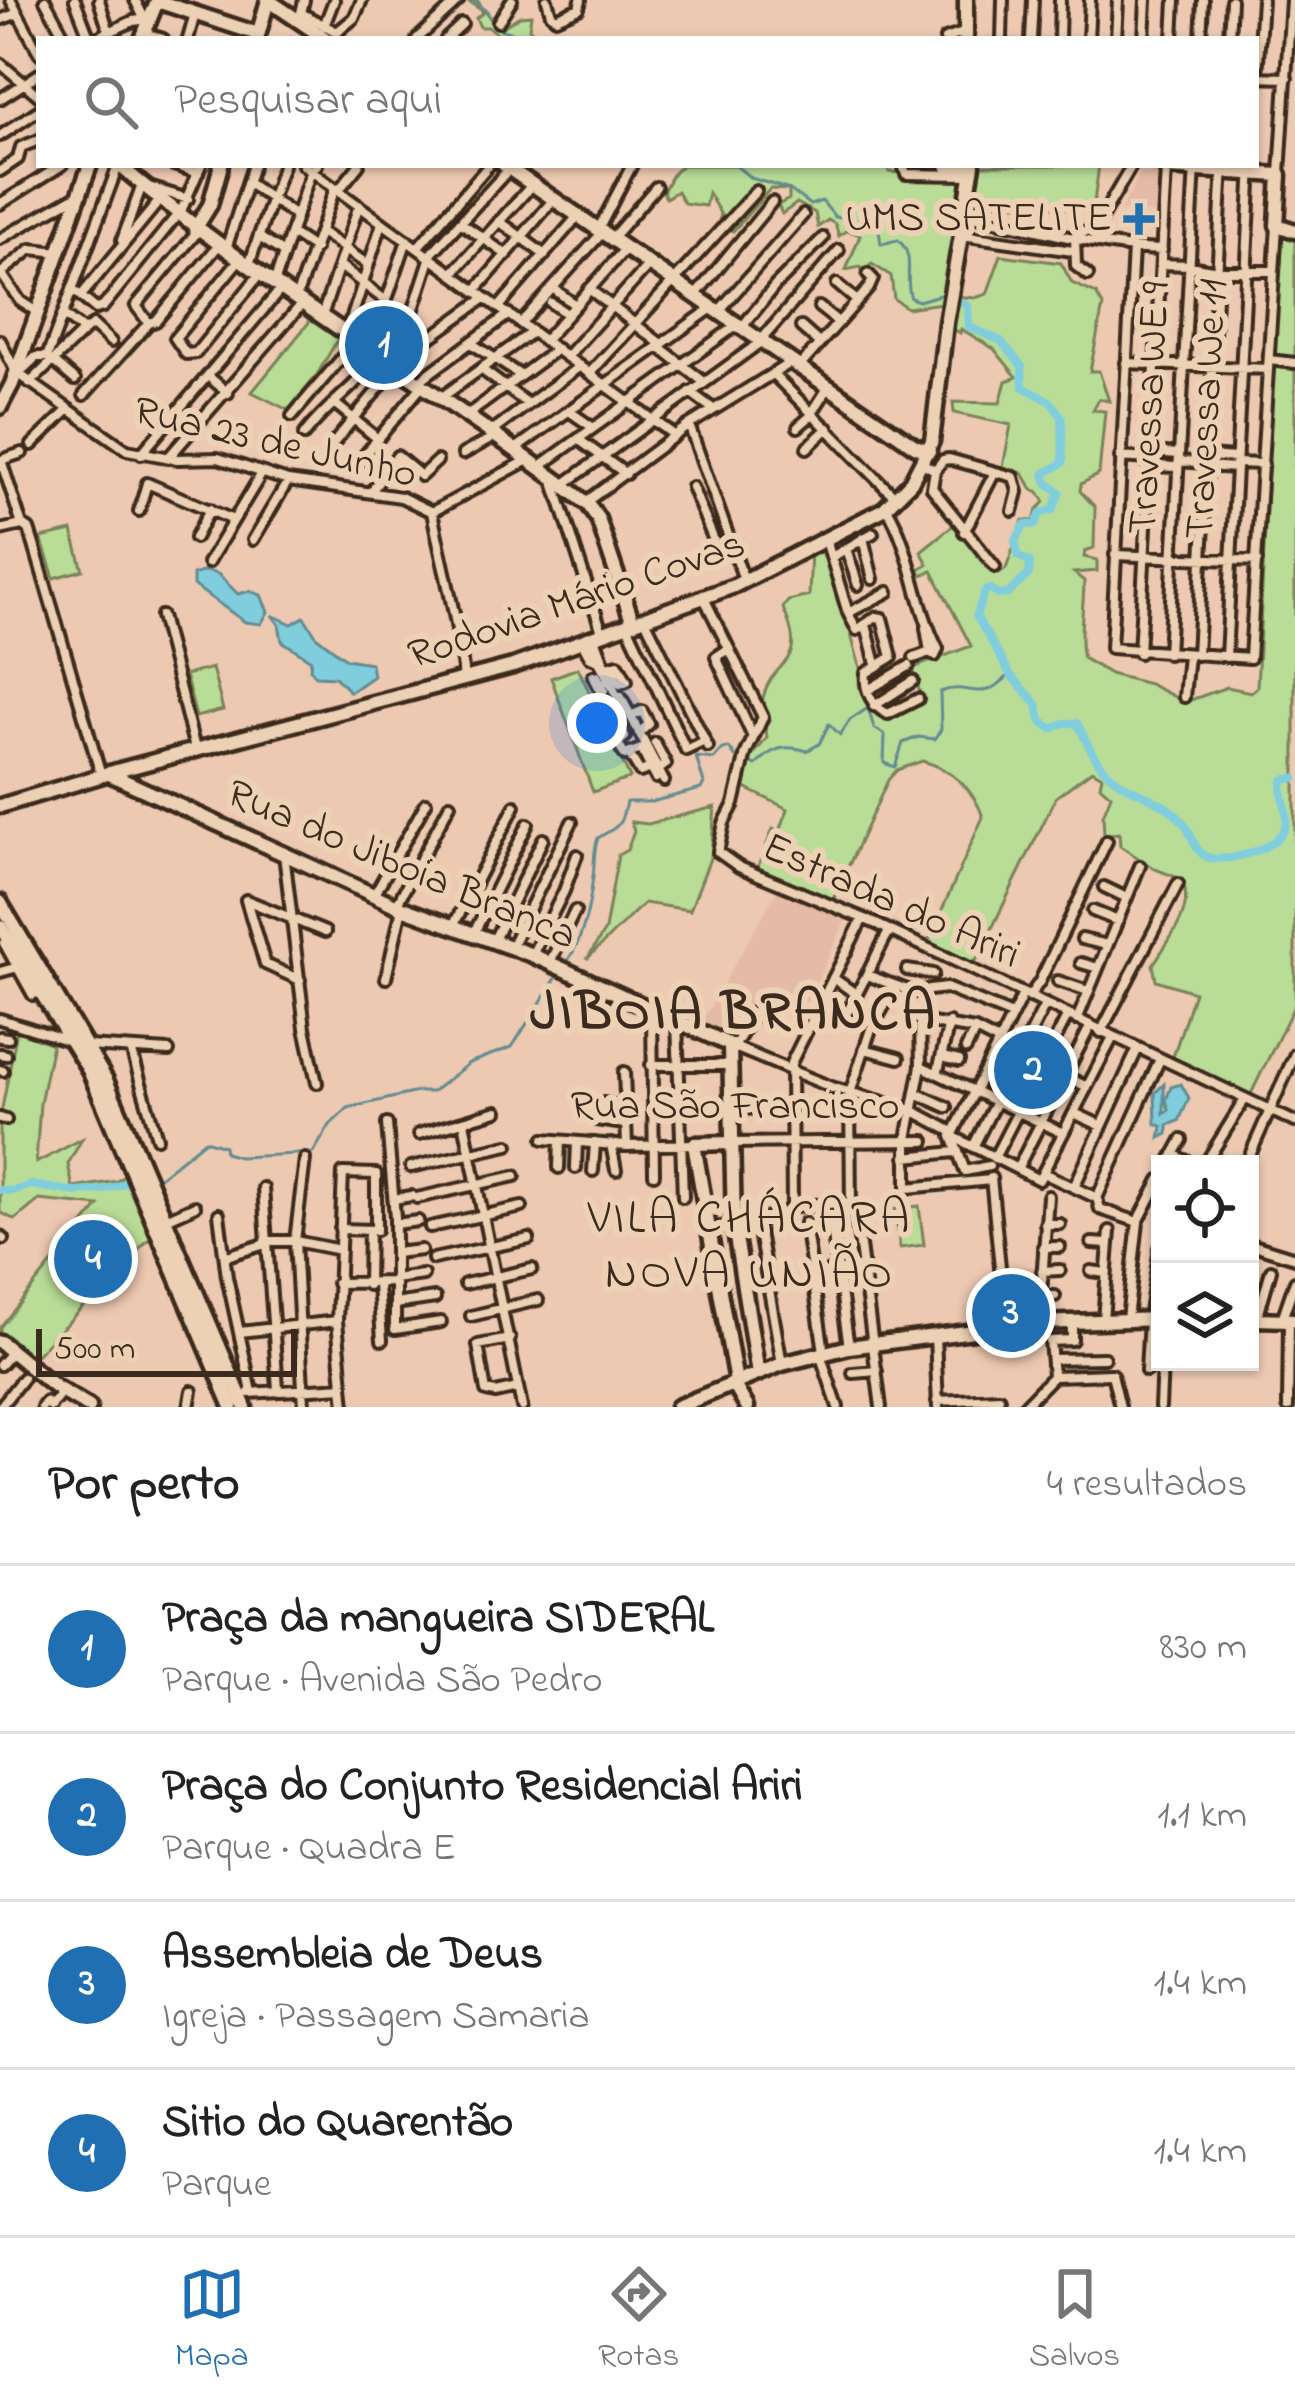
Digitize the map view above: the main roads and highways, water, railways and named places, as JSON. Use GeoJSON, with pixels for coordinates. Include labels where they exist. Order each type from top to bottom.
{"type":"FeatureCollection","features":[{"type":"Feature","properties":{"kind":"main road"},"geometry":{"type":"LineString","coordinates":[[260,36],[268,0],[329,33]]}},
{"type":"Feature","properties":{"kind":"main road"},"geometry":{"type":"LineString","coordinates":[[965,36],[968,0]]}},
{"type":"Feature","properties":{"kind":"main road"},"geometry":{"type":"LineString","coordinates":[[145,27],[157,1],[189,8],[255,36]]}},
{"type":"Feature","properties":{"kind":"main road"},"geometry":{"type":"LineString","coordinates":[[0,407],[17,373],[42,358],[37,312],[89,168]]}},
{"type":"Feature","properties":{"kind":"main road"},"geometry":{"type":"LineString","coordinates":[[122,168],[222,249],[322,316],[396,355],[420,383],[461,415],[586,502],[598,519],[634,622]]}},
{"type":"Feature","properties":{"kind":"main road"},"geometry":{"type":"LineString","coordinates":[[199,232],[222,168]]}},
{"type":"Feature","properties":{"kind":"main road"},"geometry":{"type":"LineString","coordinates":[[507,168],[928,459]]}},
{"type":"Feature","properties":{"kind":"main road","name":"Rodovia Mário Covas"},"geometry":{"type":"LineString","coordinates":[[634,622],[826,540],[890,501],[928,459],[970,168]]}},
{"type":"Feature","properties":{"kind":"main road","name":"Rodovia Mário Covas"},"geometry":{"type":"LineString","coordinates":[[928,459],[942,314],[970,168]]}},
{"type":"Feature","properties":{"kind":"main road"},"geometry":{"type":"LineString","coordinates":[[1195,168],[1280,175],[1277,225],[1295,231]]}},
{"type":"Feature","properties":{"kind":"main road","name":"Rodovia Mário Covas"},"geometry":{"type":"LineString","coordinates":[[0,803],[591,638],[704,598],[890,501]]}},
{"type":"Feature","properties":{"kind":"main road","name":"Rodovia Mário Covas"},"geometry":{"type":"LineString","coordinates":[[111,772],[194,745],[461,678],[591,638]]}},
{"type":"Feature","properties":{"kind":"main road","name":"Rua do Jiboia Branca"},"geometry":{"type":"LineString","coordinates":[[111,772],[399,907],[532,955],[732,1046],[730,1143]]}},
{"type":"Feature","properties":{"kind":"main road"},"geometry":{"type":"LineString","coordinates":[[0,803],[61,785]]}},
{"type":"Feature","properties":{"kind":"main road"},"geometry":{"type":"LineString","coordinates":[[0,902],[84,1047],[242,1400]]}},
{"type":"Feature","properties":{"kind":"main road"},"geometry":{"type":"LineString","coordinates":[[0,926],[84,1047]]}},
{"type":"Feature","properties":{"kind":"main road"},"geometry":{"type":"LineString","coordinates":[[730,1143],[734,1225],[758,1374]]}},
{"type":"Feature","properties":{"kind":"main road","name":"Rua São Francisco"},"geometry":{"type":"LineString","coordinates":[[730,1143],[694,1144],[734,1383]]}},
{"type":"Feature","properties":{"kind":"main road"},"geometry":{"type":"LineString","coordinates":[[143,1184],[165,1220],[242,1400]]}},
{"type":"Feature","properties":{"kind":"main road"},"geometry":{"type":"LineString","coordinates":[[677,1407],[782,1364],[849,1346],[1039,1323],[1151,1319]]}},
{"type":"Feature","properties":{"kind":"main road"},"geometry":{"type":"LineString","coordinates":[[1259,1319],[1289,1320]]}},
{"type":"Feature","properties":{"kind":"main road"},"geometry":{"type":"LineString","coordinates":[[2,1354],[51,1401],[76,1407]]}},
{"type":"Feature","properties":{"kind":"main road"},"geometry":{"type":"LineString","coordinates":[[2,1354],[88,1407]]}},
{"type":"Feature","properties":{"kind":"main road"},"geometry":{"type":"LineString","coordinates":[[734,1383],[746,1407]]}},
{"type":"Feature","properties":{"kind":"water"},"geometry":{"type":"Polygon","coordinates":[[[218,574],[238,594],[261,595],[268,612],[261,624],[245,622],[193,585],[193,575],[218,574]]]}},
{"type":"Feature","properties":{"kind":"water"},"geometry":{"type":"Polygon","coordinates":[[[272,615],[292,624],[304,617],[317,637],[346,659],[371,663],[373,676],[350,692],[335,677],[316,676],[310,669],[311,660],[282,641],[272,615]]]}},
{"type":"Feature","properties":{"kind":"water"},"geometry":{"type":"Polygon","coordinates":[[[1164,1084],[1164,1113],[1169,1110],[1166,1100],[1171,1087],[1181,1084],[1189,1098],[1179,1121],[1168,1125],[1168,1134],[1160,1138],[1155,1093],[1164,1084]]]}},
{"type":"Feature","properties":{"kind":"waterway"},"geometry":{"type":"LineString","coordinates":[[471,0],[487,11],[499,29],[520,36]]}},
{"type":"Feature","properties":{"kind":"waterway"},"geometry":{"type":"LineString","coordinates":[[739,168],[751,178],[790,190],[810,205],[822,201],[835,217],[878,223],[881,244],[898,240],[904,246],[911,298],[919,301],[939,295]]}},
{"type":"Feature","properties":{"kind":"waterway"},"geometry":{"type":"LineString","coordinates":[[957,299],[968,306],[969,327],[1001,341],[1022,366],[1023,387],[1050,401],[1062,417],[1063,463],[1044,474],[1047,483],[1060,492],[1053,510],[1041,513],[1035,525],[1025,524],[1015,541],[1018,556],[1030,562],[1029,574],[1008,594],[985,591],[976,616],[1010,674],[1037,704],[1041,721],[1052,729],[1077,723],[1106,771],[1175,814],[1197,848],[1211,858],[1249,854],[1275,840],[1287,821],[1283,780],[1295,778]]}},
{"type":"Feature","properties":{"kind":"waterway"},"geometry":{"type":"LineString","coordinates":[[563,967],[584,924],[598,838],[618,825],[626,802],[651,802],[701,789],[704,783],[696,757],[714,759],[723,749],[756,765],[779,749],[807,751],[819,744],[829,724],[840,735],[850,720],[868,708],[874,728],[885,735],[884,763],[895,767],[903,743],[918,737],[935,739],[941,729],[940,692],[990,689],[1010,674]]}},
{"type":"Feature","properties":{"kind":"waterway"},"geometry":{"type":"LineString","coordinates":[[152,1183],[205,1140],[239,1157],[313,1153],[330,1125],[348,1108],[432,1092],[469,1063],[512,1047],[558,975]]}},
{"type":"Feature","properties":{"kind":"waterway"},"geometry":{"type":"LineString","coordinates":[[0,1190],[31,1185],[76,1192],[126,1183],[138,1188]]}},
{"type":"Feature","properties":{"kind":"place","name":"UMS SATELITE"},"geometry":{"type":"Point","coordinates":[1139,219]}},
{"type":"Feature","properties":{"kind":"place","name":"Praça da mangueira SIDERAL"},"geometry":{"type":"Point","coordinates":[384,345]}},
{"type":"Feature","properties":{"kind":"place","name":"Praça do Conjunto Residencial Ariri"},"geometry":{"type":"Point","coordinates":[1033,1070]}},
{"type":"Feature","properties":{"kind":"place","name":"Sitio do Quarentão"},"geometry":{"type":"Point","coordinates":[93,1259]}},
{"type":"Feature","properties":{"kind":"place","name":"Assembleia de Deus"},"geometry":{"type":"Point","coordinates":[1011,1313]}},
{"type":"Feature","properties":{"kind":"district","name":"JIBOIA BRANCA"},"geometry":{"type":"Point","coordinates":[734,1015]}},
{"type":"Feature","properties":{"kind":"district","name":"VILA CHÁCARA NOVA UNIÃO"},"geometry":{"type":"Point","coordinates":[750,1248]}}]}
